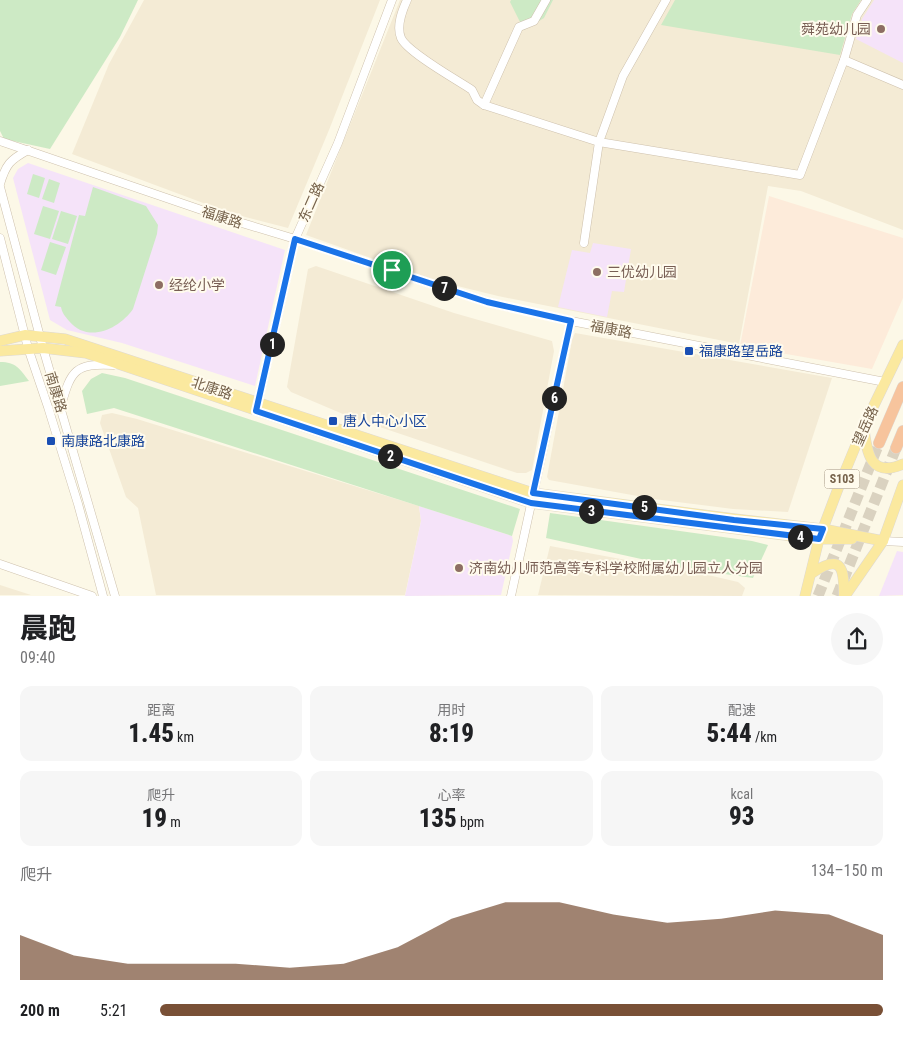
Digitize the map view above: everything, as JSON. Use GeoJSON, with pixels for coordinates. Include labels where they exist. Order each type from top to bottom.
{"type":"FeatureCollection","features":[{"type":"Feature","properties":{"kind":"highway"},"geometry":{"type":"LineString","coordinates":[[879,444],[903,387]]}},
{"type":"Feature","properties":{"kind":"highway"},"geometry":{"type":"LineString","coordinates":[[896,448],[903,431]]}},
{"type":"Feature","properties":{"kind":"main road","name":"北康路"},"geometry":{"type":"LineString","coordinates":[[0,341],[25,335],[74,342],[126,358],[257,408]]}},
{"type":"Feature","properties":{"kind":"main road","name":"望岳路"},"geometry":{"type":"LineString","coordinates":[[805,596],[821,534],[863,428],[903,345]]}},
{"type":"Feature","properties":{"kind":"main road","name":"北康路"},"geometry":{"type":"LineString","coordinates":[[0,351],[43,348],[66,349],[86,353],[532,498],[883,540]]}},
{"type":"Feature","properties":{"kind":"main road"},"geometry":{"type":"LineString","coordinates":[[863,428],[867,453],[873,462],[882,468],[894,468],[903,464]]}},
{"type":"Feature","properties":{"kind":"main road"},"geometry":{"type":"LineString","coordinates":[[845,596],[883,540],[903,485]]}},
{"type":"Feature","properties":{"kind":"main road"},"geometry":{"type":"LineString","coordinates":[[812,573],[824,565],[835,564],[841,568],[844,575],[845,596]]}},
{"type":"Feature","properties":{"kind":"street","name":"东二路"},"geometry":{"type":"LineString","coordinates":[[257,408],[295,239],[338,143],[392,0]]}},
{"type":"Feature","properties":{"kind":"street"},"geometry":{"type":"LineString","coordinates":[[406,0],[399,23],[401,38],[410,50],[472,90],[477,100],[484,106],[599,142],[800,175],[844,60],[857,15],[867,0]]}},
{"type":"Feature","properties":{"kind":"street"},"geometry":{"type":"LineString","coordinates":[[484,106],[519,27],[534,21],[546,0]]}},
{"type":"Feature","properties":{"kind":"street"},"geometry":{"type":"LineString","coordinates":[[584,243],[599,142],[623,76],[666,0]]}},
{"type":"Feature","properties":{"kind":"street"},"geometry":{"type":"LineString","coordinates":[[844,60],[903,85]]}},
{"type":"Feature","properties":{"kind":"street","name":"福康路"},"geometry":{"type":"LineString","coordinates":[[0,142],[219,216],[487,302],[571,321],[885,382]]}},
{"type":"Feature","properties":{"kind":"street"},"geometry":{"type":"LineString","coordinates":[[0,185],[5,168],[14,159],[28,150]]}},
{"type":"Feature","properties":{"kind":"street","name":"南康路"},"geometry":{"type":"LineString","coordinates":[[0,185],[43,348],[115,596]]}},
{"type":"Feature","properties":{"kind":"street","name":"南康路"},"geometry":{"type":"LineString","coordinates":[[0,238],[28,348],[78,504],[103,596]]}},
{"type":"Feature","properties":{"kind":"street"},"geometry":{"type":"LineString","coordinates":[[511,596],[571,321]]}},
{"type":"Feature","properties":{"kind":"street"},"geometry":{"type":"LineString","coordinates":[[61,406],[67,384],[72,375],[82,367],[95,364],[126,366]]}},
{"type":"Feature","properties":{"kind":"street"},"geometry":{"type":"LineString","coordinates":[[883,540],[903,542]]}},
{"type":"Feature","properties":{"kind":"street"},"geometry":{"type":"LineString","coordinates":[[0,564],[92,596]]}},
{"type":"Feature","properties":{"kind":"shaded area"},"geometry":{"type":"Polygon","coordinates":[[[144,0],[380,0],[288,228],[230,213],[72,154],[109,64],[144,0]]]}},
{"type":"Feature","properties":{"kind":"shaded area"},"geometry":{"type":"Polygon","coordinates":[[[400,0],[903,0],[903,230],[801,191],[768,186],[739,344],[498,296],[433,280],[306,235],[400,0]]]}},
{"type":"Feature","properties":{"kind":"shaded area","name":"舜苑幼儿园"},"geometry":{"type":"Polygon","coordinates":[[[874,0],[903,0],[903,63],[856,39],[862,19],[874,0]]]}},
{"type":"Feature","properties":{"kind":"shaded area","name":"经纶小学"},"geometry":{"type":"Polygon","coordinates":[[[28,163],[285,250],[255,386],[122,343],[67,330],[50,320],[13,178],[18,169],[28,163]]]}},
{"type":"Feature","properties":{"kind":"shaded area"},"geometry":{"type":"Polygon","coordinates":[[[769,196],[903,238],[903,298],[872,369],[740,346],[769,196]]]}},
{"type":"Feature","properties":{"kind":"shaded area","name":"三优幼儿园"},"geometry":{"type":"Polygon","coordinates":[[[593,243],[631,249],[624,292],[612,291],[607,317],[558,307],[572,250],[590,253],[593,243]]]}},
{"type":"Feature","properties":{"kind":"shaded area"},"geometry":{"type":"Polygon","coordinates":[[[316,266],[454,313],[552,341],[554,351],[532,470],[526,473],[517,473],[350,417],[291,392],[287,387],[308,269],[316,266]]]}},
{"type":"Feature","properties":{"kind":"shaded area"},"geometry":{"type":"Polygon","coordinates":[[[575,333],[832,378],[788,512],[733,509],[654,499],[549,480],[547,477],[572,340],[575,333]]]}},
{"type":"Feature","properties":{"kind":"shaded area"},"geometry":{"type":"Polygon","coordinates":[[[112,413],[137,419],[419,506],[421,521],[405,595],[156,595],[138,508],[126,497],[100,423],[102,415],[112,413]]]}},
{"type":"Feature","properties":{"kind":"shaded area","name":"济南幼儿师范高等专科学校附属幼儿园立人分园"},"geometry":{"type":"Polygon","coordinates":[[[419,506],[512,536],[513,541],[501,595],[405,596],[421,521],[419,506]]]}},
{"type":"Feature","properties":{"kind":"shaded area"},"geometry":{"type":"Polygon","coordinates":[[[550,546],[708,575],[738,582],[745,588],[742,596],[538,595],[550,546]]]}},
{"type":"Feature","properties":{"kind":"shaded area"},"geometry":{"type":"Polygon","coordinates":[[[897,551],[903,552],[903,595],[879,596],[897,551]]]}},
{"type":"Feature","properties":{"kind":"shaded area"},"geometry":{"type":"Polygon","coordinates":[[[0,585],[31,595],[0,595],[0,585]]]}},
{"type":"Feature","properties":{"kind":"green space"},"geometry":{"type":"Polygon","coordinates":[[[0,0],[138,0],[120,37],[50,149],[4,139],[0,131],[0,0]]]}},
{"type":"Feature","properties":{"kind":"green space"},"geometry":{"type":"Polygon","coordinates":[[[511,0],[553,0],[544,18],[524,30],[510,2],[511,0]]]}},
{"type":"Feature","properties":{"kind":"green space"},"geometry":{"type":"Polygon","coordinates":[[[675,0],[861,0],[852,14],[840,55],[661,25],[675,0]]]}},
{"type":"Feature","properties":{"kind":"green space"},"geometry":{"type":"Polygon","coordinates":[[[33,174],[45,178],[39,198],[27,194],[33,174]]]}},
{"type":"Feature","properties":{"kind":"green space"},"geometry":{"type":"Polygon","coordinates":[[[49,179],[60,183],[54,203],[42,199],[49,179]]]}},
{"type":"Feature","properties":{"kind":"green space"},"geometry":{"type":"Polygon","coordinates":[[[93,187],[146,206],[158,225],[157,234],[133,309],[120,323],[112,328],[94,333],[85,332],[77,328],[65,316],[61,307],[55,306],[79,215],[85,216],[93,187]]]}},
{"type":"Feature","properties":{"kind":"green space"},"geometry":{"type":"Polygon","coordinates":[[[43,206],[59,211],[50,239],[34,234],[43,206]]]}},
{"type":"Feature","properties":{"kind":"green space"},"geometry":{"type":"Polygon","coordinates":[[[61,211],[77,216],[68,244],[52,239],[61,211]]]}},
{"type":"Feature","properties":{"kind":"green space"},"geometry":{"type":"Polygon","coordinates":[[[50,242],[66,247],[56,275],[41,270],[50,242]]]}},
{"type":"Feature","properties":{"kind":"green space"},"geometry":{"type":"Polygon","coordinates":[[[0,362],[14,365],[29,381],[0,386],[0,362]]]}},
{"type":"Feature","properties":{"kind":"green space"},"geometry":{"type":"Polygon","coordinates":[[[102,373],[125,378],[520,509],[512,536],[114,408],[87,414],[82,391],[91,379],[102,373]]]}},
{"type":"Feature","properties":{"kind":"green space"},"geometry":{"type":"Polygon","coordinates":[[[550,513],[752,541],[768,545],[753,578],[682,568],[546,538],[550,513]]]}},
{"type":"Feature","properties":{"kind":"tunnel"},"geometry":{"type":"LineString","coordinates":[[818,596],[879,443]]}},
{"type":"Feature","properties":{"kind":"tunnel"},"geometry":{"type":"LineString","coordinates":[[837,596],[896,448]]}},
{"type":"Feature","properties":{"kind":"place","name":"舜苑幼儿园"},"geometry":{"type":"Point","coordinates":[881,29]}},
{"type":"Feature","properties":{"kind":"place","name":"三优幼儿园"},"geometry":{"type":"Point","coordinates":[597,272]}},
{"type":"Feature","properties":{"kind":"place","name":"经纶小学"},"geometry":{"type":"Point","coordinates":[159,285]}},
{"type":"Feature","properties":{"kind":"place","name":"福康路望岳路"},"geometry":{"type":"Point","coordinates":[689,351]}},
{"type":"Feature","properties":{"kind":"place","name":"唐人中心小区"},"geometry":{"type":"Point","coordinates":[333,421]}},
{"type":"Feature","properties":{"kind":"place","name":"南康路北康路"},"geometry":{"type":"Point","coordinates":[51,441]}},
{"type":"Feature","properties":{"kind":"place","name":"济南幼儿师范高等专科学校附属幼儿园立人分园"},"geometry":{"type":"Point","coordinates":[459,568]}},
{"type":"Feature","properties":{"kind":"route"},"geometry":{"type":"LineString","coordinates":[[295,239],[392,270],[487,302],[571,321],[533,493],[734,520],[823,529],[819,539],[531,503],[256,411],[295,239]]}}]}
